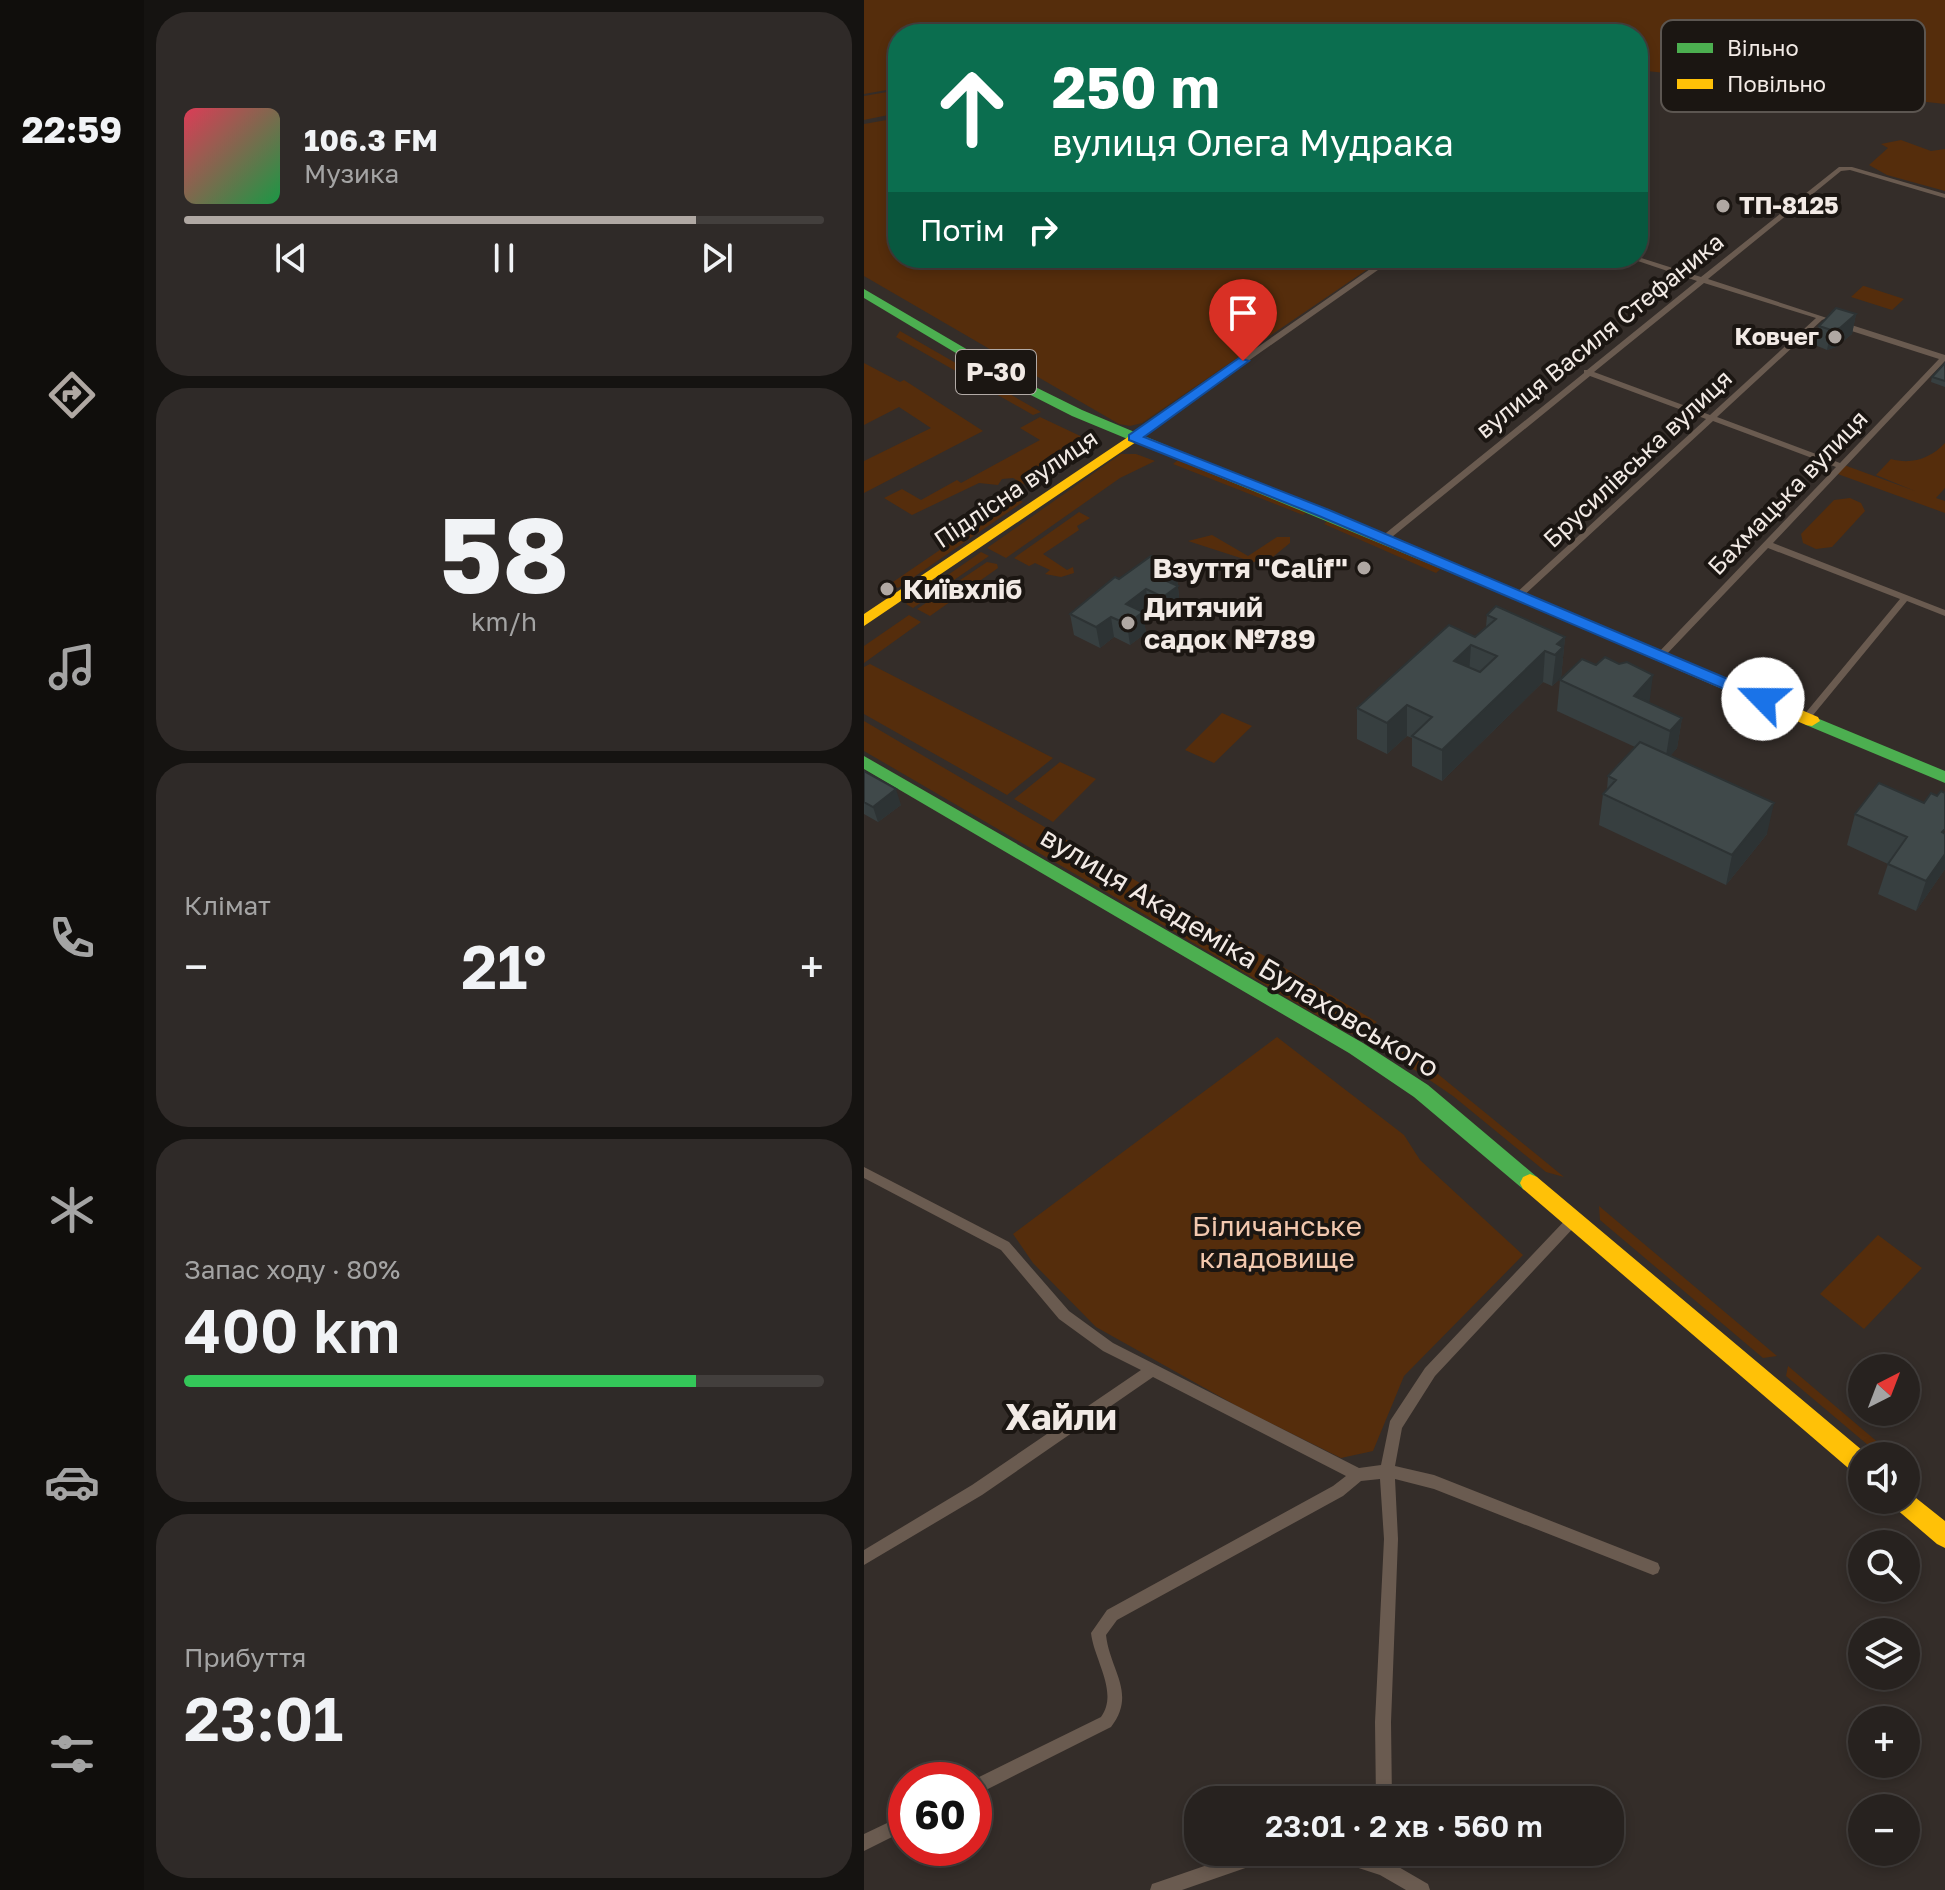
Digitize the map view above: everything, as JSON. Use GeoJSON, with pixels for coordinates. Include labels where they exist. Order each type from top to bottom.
{"type":"FeatureCollection","features":[{"type":"Feature","properties":{"kind":"main road","name":"Р-30"},"geometry":{"type":"LineString","coordinates":[[864,293],[1005,377],[1134,437],[1384,539],[1945,777]]}},
{"type":"Feature","properties":{"kind":"main road","name":"Підлісна вулиця"},"geometry":{"type":"LineString","coordinates":[[864,621],[1134,437]]}},
{"type":"Feature","properties":{"kind":"main road","name":"вулиця Академіка Булаховського"},"geometry":{"type":"LineString","coordinates":[[864,762],[1380,1063],[1421,1091],[1848,1453]]}},
{"type":"Feature","properties":{"kind":"main road"},"geometry":{"type":"LineString","coordinates":[[1919,1514],[1945,1536]]}},
{"type":"Feature","properties":{"kind":"street","name":"вулиця Василя Стефаника"},"geometry":{"type":"LineString","coordinates":[[1384,539],[1699,280],[1843,168],[1945,196]]}},
{"type":"Feature","properties":{"kind":"street"},"geometry":{"type":"LineString","coordinates":[[1648,263],[1945,358]]}},
{"type":"Feature","properties":{"kind":"street","name":"Підлісна вулиця"},"geometry":{"type":"LineString","coordinates":[[1134,437],[1377,268]]}},
{"type":"Feature","properties":{"kind":"street","name":"Брусилівська вулиця"},"geometry":{"type":"LineString","coordinates":[[1518,596],[1820,318]]}},
{"type":"Feature","properties":{"kind":"street","name":"Бахмацька вулиця"},"geometry":{"type":"LineString","coordinates":[[1660,656],[1945,358]]}},
{"type":"Feature","properties":{"kind":"street"},"geometry":{"type":"LineString","coordinates":[[1587,372],[1841,466]]}},
{"type":"Feature","properties":{"kind":"street"},"geometry":{"type":"LineString","coordinates":[[1767,544],[1945,613]]}},
{"type":"Feature","properties":{"kind":"street"},"geometry":{"type":"LineString","coordinates":[[1806,718],[1905,598]]}},
{"type":"Feature","properties":{"kind":"street"},"geometry":{"type":"LineString","coordinates":[[864,1172],[1005,1246],[1064,1315],[1085,1332],[1151,1371],[1358,1475]]}},
{"type":"Feature","properties":{"kind":"street"},"geometry":{"type":"LineString","coordinates":[[1384,1786],[1383,1722],[1391,1539],[1387,1471],[1395,1426],[1413,1394],[1574,1219]]}},
{"type":"Feature","properties":{"kind":"street"},"geometry":{"type":"LineString","coordinates":[[864,1558],[977,1490],[1151,1371]]}},
{"type":"Feature","properties":{"kind":"street"},"geometry":{"type":"LineString","coordinates":[[992,1779],[1106,1722],[1114,1715],[1118,1704],[1116,1694],[1098,1645],[1098,1633],[1112,1615],[1338,1491],[1358,1475],[1387,1471],[1434,1482],[1653,1568]]}},
{"type":"Feature","properties":{"kind":"street"},"geometry":{"type":"LineString","coordinates":[[864,1843],[888,1831]]}},
{"type":"Feature","properties":{"kind":"street"},"geometry":{"type":"LineString","coordinates":[[1158,1890],[1228,1866]]}},
{"type":"Feature","properties":{"kind":"street"},"geometry":{"type":"LineString","coordinates":[[1392,1866],[1422,1890]]}},
{"type":"Feature","properties":{"kind":"green space"},"geometry":{"type":"Polygon","coordinates":[[[864,0],[1945,0],[1945,104],[1925,102],[1925,20],[1661,20],[1661,73],[1648,71],[1648,24],[888,24],[888,90],[864,94],[864,0]]]}},
{"type":"Feature","properties":{"kind":"green space"},"geometry":{"type":"Polygon","coordinates":[[[888,92],[888,115],[864,120],[864,96],[888,92]]]}},
{"type":"Feature","properties":{"kind":"green space"},"geometry":{"type":"Polygon","coordinates":[[[888,120],[888,268],[1369,268],[1142,423],[1130,426],[1119,424],[864,276],[864,124],[888,120]]]}},
{"type":"Feature","properties":{"kind":"green space"},"geometry":{"type":"Polygon","coordinates":[[[1901,140],[1931,151],[1945,149],[1945,191],[1887,175],[1869,165],[1888,148],[1881,144],[1901,140]]]}},
{"type":"Feature","properties":{"kind":"green space"},"geometry":{"type":"Polygon","coordinates":[[[1863,286],[1904,299],[1892,310],[1851,297],[1863,286]]]}},
{"type":"Feature","properties":{"kind":"green space"},"geometry":{"type":"Polygon","coordinates":[[[900,331],[1041,412],[1033,415],[896,337],[900,331]]]}},
{"type":"Feature","properties":{"kind":"green space"},"geometry":{"type":"Polygon","coordinates":[[[864,363],[900,382],[904,380],[983,431],[864,493],[864,461],[931,428],[899,407],[864,425],[864,363]]]}},
{"type":"Feature","properties":{"kind":"green space"},"geometry":{"type":"Polygon","coordinates":[[[1040,417],[1093,442],[1077,454],[1067,450],[1043,466],[1051,471],[1027,486],[1013,478],[1002,479],[998,485],[979,483],[912,515],[884,498],[902,489],[921,500],[957,480],[961,483],[1040,440],[1020,428],[1040,417]]]}},
{"type":"Feature","properties":{"kind":"green space"},"geometry":{"type":"Polygon","coordinates":[[[1945,443],[1945,488],[1936,498],[1945,501],[1945,513],[1835,473],[1844,465],[1915,491],[1876,475],[1891,459],[1921,459],[1945,443]]]}},
{"type":"Feature","properties":{"kind":"green space"},"geometry":{"type":"Polygon","coordinates":[[[1121,454],[1136,454],[1155,461],[1120,478],[1006,558],[987,548],[1121,454]]]}},
{"type":"Feature","properties":{"kind":"green space"},"geometry":{"type":"Polygon","coordinates":[[[1179,459],[1308,511],[1303,515],[1173,464],[1179,459]]]}},
{"type":"Feature","properties":{"kind":"green space"},"geometry":{"type":"Polygon","coordinates":[[[1016,498],[1023,502],[898,588],[890,584],[1016,498]]]}},
{"type":"Feature","properties":{"kind":"green space"},"geometry":{"type":"Polygon","coordinates":[[[1850,498],[1861,503],[1865,511],[1832,547],[1816,549],[1803,543],[1801,534],[1834,500],[1850,498]]]}},
{"type":"Feature","properties":{"kind":"green space"},"geometry":{"type":"Polygon","coordinates":[[[1079,512],[1090,518],[1077,526],[1079,530],[1043,554],[1067,570],[1073,567],[1074,573],[1061,577],[1045,574],[1050,570],[1035,563],[1029,566],[1014,558],[1079,512]]]}},
{"type":"Feature","properties":{"kind":"green space"},"geometry":{"type":"Polygon","coordinates":[[[1329,519],[1443,567],[1436,573],[1324,524],[1329,519]]]}},
{"type":"Feature","properties":{"kind":"green space"},"geometry":{"type":"Polygon","coordinates":[[[1212,535],[1248,556],[1277,537],[1290,537],[1290,543],[1269,560],[1253,562],[1188,541],[1212,535]]]}},
{"type":"Feature","properties":{"kind":"green space"},"geometry":{"type":"Polygon","coordinates":[[[981,552],[989,556],[913,608],[906,604],[981,552]]]}},
{"type":"Feature","properties":{"kind":"green space"},"geometry":{"type":"Polygon","coordinates":[[[987,562],[997,564],[998,568],[930,616],[917,609],[987,562]]]}},
{"type":"Feature","properties":{"kind":"green space"},"geometry":{"type":"Polygon","coordinates":[[[909,615],[921,622],[864,663],[864,646],[909,615]]]}},
{"type":"Feature","properties":{"kind":"green space"},"geometry":{"type":"Polygon","coordinates":[[[870,664],[1053,758],[1007,795],[864,714],[864,667],[870,664]]]}},
{"type":"Feature","properties":{"kind":"green space"},"geometry":{"type":"Polygon","coordinates":[[[1222,713],[1252,726],[1214,763],[1185,750],[1222,713]]]}},
{"type":"Feature","properties":{"kind":"green space"},"geometry":{"type":"Polygon","coordinates":[[[864,721],[1377,1022],[1359,1036],[1346,1032],[864,751],[864,721]]]}},
{"type":"Feature","properties":{"kind":"green space"},"geometry":{"type":"Polygon","coordinates":[[[1060,762],[1096,779],[1053,822],[1014,799],[1060,762]]]}},
{"type":"Feature","properties":{"kind":"green space","name":"Біличанське кладовище"},"geometry":{"type":"Polygon","coordinates":[[[1277,1037],[1404,1135],[1420,1160],[1523,1255],[1404,1376],[1373,1451],[1341,1458],[1244,1410],[1096,1327],[1033,1263],[1013,1234],[1277,1037]]]}},
{"type":"Feature","properties":{"kind":"green space"},"geometry":{"type":"Polygon","coordinates":[[[1406,1048],[1564,1177],[1546,1172],[1453,1096],[1406,1064],[1400,1054],[1406,1048]]]}},
{"type":"Feature","properties":{"kind":"green space"},"geometry":{"type":"Polygon","coordinates":[[[1599,1206],[1777,1356],[1763,1358],[1600,1220],[1599,1206]]]}},
{"type":"Feature","properties":{"kind":"green space"},"geometry":{"type":"Polygon","coordinates":[[[1878,1235],[1922,1268],[1864,1329],[1820,1294],[1878,1235]]]}},
{"type":"Feature","properties":{"kind":"green space"},"geometry":{"type":"Polygon","coordinates":[[[1788,1366],[1848,1417],[1848,1426],[1859,1426],[1878,1442],[1864,1442],[1786,1376],[1788,1366]]]}},
{"type":"Feature","properties":{"kind":"building"},"geometry":{"type":"Polygon","coordinates":[[[1836,308],[1856,314],[1840,328],[1831,330],[1819,326],[1836,308]]]}},
{"type":"Feature","properties":{"kind":"building"},"geometry":{"type":"Polygon","coordinates":[[[1945,363],[1945,381],[1932,377],[1945,363]]]}},
{"type":"Feature","properties":{"kind":"building"},"geometry":{"type":"Polygon","coordinates":[[[1151,556],[1176,568],[1162,579],[1178,586],[1163,597],[1146,589],[1126,604],[1143,612],[1127,624],[1111,617],[1096,627],[1070,614],[1115,577],[1119,579],[1151,556]]]}},
{"type":"Feature","properties":{"kind":"building"},"geometry":{"type":"Polygon","coordinates":[[[1496,606],[1565,637],[1557,644],[1563,647],[1555,655],[1545,651],[1442,750],[1412,736],[1432,717],[1407,705],[1387,723],[1357,708],[1449,625],[1475,637],[1496,619],[1487,615],[1496,606]],[[1471,645],[1454,661],[1480,672],[1497,656],[1471,645]]]}},
{"type":"Feature","properties":{"kind":"building"},"geometry":{"type":"Polygon","coordinates":[[[1605,657],[1619,664],[1627,662],[1653,675],[1634,696],[1682,718],[1670,731],[1560,680],[1582,659],[1596,665],[1605,657]]]}},
{"type":"Feature","properties":{"kind":"building"},"geometry":{"type":"Polygon","coordinates":[[[1640,742],[1774,803],[1732,855],[1603,794],[1616,780],[1608,776],[1640,742]]]}},
{"type":"Feature","properties":{"kind":"building"},"geometry":{"type":"Polygon","coordinates":[[[864,771],[896,789],[873,807],[864,802],[864,771]]]}},
{"type":"Feature","properties":{"kind":"building"},"geometry":{"type":"Polygon","coordinates":[[[1879,783],[1924,803],[1931,793],[1937,796],[1941,791],[1945,793],[1945,829],[1942,832],[1945,834],[1945,854],[1926,881],[1888,864],[1907,837],[1855,814],[1879,783]]]}},
{"type":"Feature","properties":{"kind":"traffic: fast"},"geometry":{"type":"LineString","coordinates":[[864,293],[1005,377],[1077,413],[1517,595]]}},
{"type":"Feature","properties":{"kind":"traffic: fast"},"geometry":{"type":"LineString","coordinates":[[1812,721],[1945,777]]}},
{"type":"Feature","properties":{"kind":"traffic: fast"},"geometry":{"type":"LineString","coordinates":[[864,762],[1356,1048],[1421,1091],[1530,1183]]}},
{"type":"Feature","properties":{"kind":"traffic: slow"},"geometry":{"type":"LineString","coordinates":[[864,621],[1134,437]]}},
{"type":"Feature","properties":{"kind":"traffic: slow"},"geometry":{"type":"LineString","coordinates":[[1517,595],[1812,721]]}},
{"type":"Feature","properties":{"kind":"traffic: slow"},"geometry":{"type":"LineString","coordinates":[[1530,1183],[1848,1453]]}},
{"type":"Feature","properties":{"kind":"traffic: slow"},"geometry":{"type":"LineString","coordinates":[[1919,1514],[1945,1536]]}},
{"type":"Feature","properties":{"kind":"place","name":"ТП-8125"},"geometry":{"type":"Point","coordinates":[1723,206]}},
{"type":"Feature","properties":{"kind":"place","name":"Ковчег"},"geometry":{"type":"Point","coordinates":[1835,337]}},
{"type":"Feature","properties":{"kind":"place","name":"Взуття \"Calif\""},"geometry":{"type":"Point","coordinates":[1364,568]}},
{"type":"Feature","properties":{"kind":"place","name":"Київхліб"},"geometry":{"type":"Point","coordinates":[887,589]}},
{"type":"Feature","properties":{"kind":"place","name":"Дитячий садок №789"},"geometry":{"type":"Point","coordinates":[1128,623]}},
{"type":"Feature","properties":{"kind":"district","name":"Хайли"},"geometry":{"type":"Point","coordinates":[1061,1417]}},
{"type":"Feature","properties":{"kind":"route"},"geometry":{"type":"LineString","coordinates":[[1243,361],[1134,437],[1209,465],[1763,699]]}}]}
